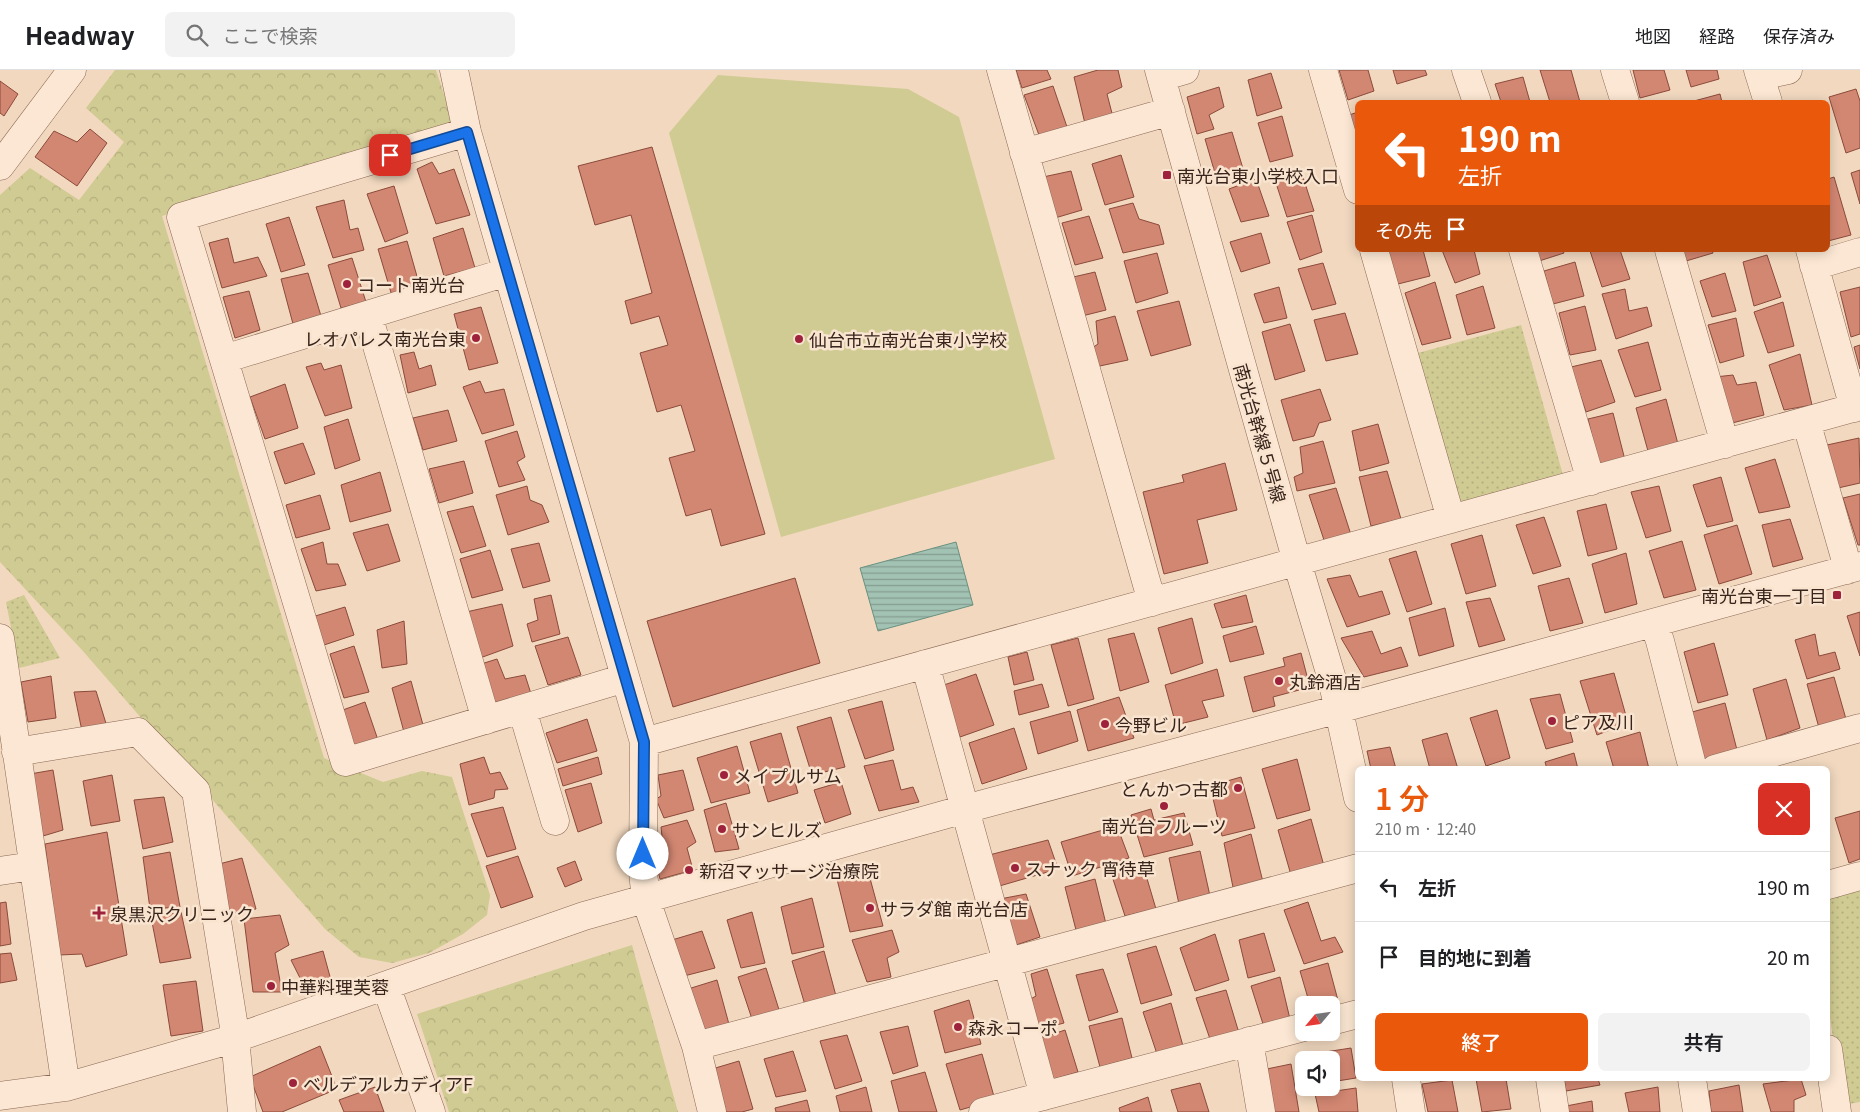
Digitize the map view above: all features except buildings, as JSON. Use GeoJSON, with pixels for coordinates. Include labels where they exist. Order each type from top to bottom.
{"type":"FeatureCollection","features":[{"type":"Feature","properties":{"kind":"street"},"geometry":{"type":"LineString","coordinates":[[454,70],[467,132],[644,742],[643,872],[646,900],[696,1046],[712,1112]]}},
{"type":"Feature","properties":{"kind":"street"},"geometry":{"type":"LineString","coordinates":[[1001,70],[1152,602]]}},
{"type":"Feature","properties":{"kind":"street"},"geometry":{"type":"LineString","coordinates":[[1323,70],[1355,180]]}},
{"type":"Feature","properties":{"kind":"street"},"geometry":{"type":"LineString","coordinates":[[1466,70],[1476,100]]}},
{"type":"Feature","properties":{"kind":"street"},"geometry":{"type":"LineString","coordinates":[[1615,70],[1624,100]]}},
{"type":"Feature","properties":{"kind":"street"},"geometry":{"type":"LineString","coordinates":[[1767,100],[1759,73],[1788,70]]}},
{"type":"Feature","properties":{"kind":"street","name":"南光台幹線５号線"},"geometry":{"type":"LineString","coordinates":[[1168,72],[1171,111],[1297,562],[1332,679],[1355,784]]}},
{"type":"Feature","properties":{"kind":"street"},"geometry":{"type":"LineString","coordinates":[[0,166],[62,74]]}},
{"type":"Feature","properties":{"kind":"street"},"geometry":{"type":"LineString","coordinates":[[1024,153],[1171,111]]}},
{"type":"Feature","properties":{"kind":"street"},"geometry":{"type":"LineString","coordinates":[[467,132],[181,217],[345,762],[625,678]]}},
{"type":"Feature","properties":{"kind":"street"},"geometry":{"type":"LineString","coordinates":[[1375,252],[1451,519]]}},
{"type":"Feature","properties":{"kind":"street"},"geometry":{"type":"LineString","coordinates":[[1524,252],[1591,481]]}},
{"type":"Feature","properties":{"kind":"street"},"geometry":{"type":"LineString","coordinates":[[1670,252],[1724,444]]}},
{"type":"Feature","properties":{"kind":"street"},"geometry":{"type":"LineString","coordinates":[[644,742],[1857,407],[1812,258],[1860,252]]}},
{"type":"Feature","properties":{"kind":"street"},"geometry":{"type":"LineString","coordinates":[[224,359],[507,272]]}},
{"type":"Feature","properties":{"kind":"street"},"geometry":{"type":"LineString","coordinates":[[368,315],[486,720]]}},
{"type":"Feature","properties":{"kind":"street"},"geometry":{"type":"LineString","coordinates":[[0,1096],[66,1086],[236,1038],[584,916],[965,809],[1307,718],[1854,568],[1844,554],[1806,421]]}},
{"type":"Feature","properties":{"kind":"street"},"geometry":{"type":"LineString","coordinates":[[1654,623],[1692,766]]}},
{"type":"Feature","properties":{"kind":"street"},"geometry":{"type":"LineString","coordinates":[[0,638],[5,702],[16,752],[66,1086]]}},
{"type":"Feature","properties":{"kind":"street"},"geometry":{"type":"LineString","coordinates":[[926,664],[1044,1096]]}},
{"type":"Feature","properties":{"kind":"street"},"geometry":{"type":"LineString","coordinates":[[522,709],[555,821]]}},
{"type":"Feature","properties":{"kind":"street"},"geometry":{"type":"LineString","coordinates":[[1726,766],[1860,728]]}},
{"type":"Feature","properties":{"kind":"street"},"geometry":{"type":"LineString","coordinates":[[16,752],[138,732],[196,791],[236,1038],[242,1112]]}},
{"type":"Feature","properties":{"kind":"street"},"geometry":{"type":"LineString","coordinates":[[0,871],[33,866]]}},
{"type":"Feature","properties":{"kind":"street"},"geometry":{"type":"LineString","coordinates":[[696,1046],[1355,869]]}},
{"type":"Feature","properties":{"kind":"street"},"geometry":{"type":"LineString","coordinates":[[1830,884],[1860,876]]}},
{"type":"Feature","properties":{"kind":"street"},"geometry":{"type":"LineString","coordinates":[[386,986],[431,1112]]}},
{"type":"Feature","properties":{"kind":"street"},"geometry":{"type":"LineString","coordinates":[[1340,1019],[1355,1015]]}},
{"type":"Feature","properties":{"kind":"street"},"geometry":{"type":"LineString","coordinates":[[984,1112],[1295,1029]]}},
{"type":"Feature","properties":{"kind":"street"},"geometry":{"type":"LineString","coordinates":[[1249,1041],[1261,1112]]}},
{"type":"Feature","properties":{"kind":"street"},"geometry":{"type":"LineString","coordinates":[[1830,1064],[1837,1112]]}},
{"type":"Feature","properties":{"kind":"street"},"geometry":{"type":"LineString","coordinates":[[1406,1081],[1411,1112]]}},
{"type":"Feature","properties":{"kind":"street"},"geometry":{"type":"LineString","coordinates":[[1550,1081],[1556,1112]]}},
{"type":"Feature","properties":{"kind":"street"},"geometry":{"type":"LineString","coordinates":[[1692,1081],[1697,1112]]}},
{"type":"Feature","properties":{"kind":"green space"},"geometry":{"type":"Polygon","coordinates":[[[115,70],[436,70],[454,125],[162,216],[324,758],[383,782],[422,771],[452,777],[490,895],[487,915],[463,934],[429,953],[392,963],[359,957],[325,929],[82,650],[0,562],[0,195],[30,168],[79,200],[124,142],[86,108],[115,70]]]}},
{"type":"Feature","properties":{"kind":"green space"},"geometry":{"type":"Polygon","coordinates":[[[718,75],[908,89],[959,117],[1055,459],[781,537],[669,133],[718,75]]]}},
{"type":"Feature","properties":{"kind":"green space"},"geometry":{"type":"Polygon","coordinates":[[[1521,325],[1563,475],[1460,503],[1418,353],[1521,325]]]}},
{"type":"Feature","properties":{"kind":"green space"},"geometry":{"type":"Polygon","coordinates":[[[24,595],[60,658],[19,668],[6,602],[24,595]]]}},
{"type":"Feature","properties":{"kind":"green space"},"geometry":{"type":"Polygon","coordinates":[[[1860,889],[1860,1102],[1843,1105],[1830,1017],[1830,898],[1860,889]]]}},
{"type":"Feature","properties":{"kind":"green space"},"geometry":{"type":"Polygon","coordinates":[[[632,945],[678,1112],[449,1112],[417,1014],[632,945]]]}},
{"type":"Feature","properties":{"kind":"shaded area"},"geometry":{"type":"Polygon","coordinates":[[[956,542],[973,605],[878,631],[860,568],[956,542]]]}},
{"type":"Feature","properties":{"kind":"place","name":"南光台東小学校入口"},"geometry":{"type":"Point","coordinates":[1167,175]}},
{"type":"Feature","properties":{"kind":"place","name":"コート南光台"},"geometry":{"type":"Point","coordinates":[347,284]}},
{"type":"Feature","properties":{"kind":"place","name":"レオパレス南光台東"},"geometry":{"type":"Point","coordinates":[476,338]}},
{"type":"Feature","properties":{"kind":"place","name":"仙台市立南光台東小学校"},"geometry":{"type":"Point","coordinates":[799,339]}},
{"type":"Feature","properties":{"kind":"place","name":"南光台東一丁目"},"geometry":{"type":"Point","coordinates":[1837,595]}},
{"type":"Feature","properties":{"kind":"place","name":"丸鈴酒店"},"geometry":{"type":"Point","coordinates":[1279,681]}},
{"type":"Feature","properties":{"kind":"place","name":"ピア及川"},"geometry":{"type":"Point","coordinates":[1552,721]}},
{"type":"Feature","properties":{"kind":"place","name":"今野ビル"},"geometry":{"type":"Point","coordinates":[1105,724]}},
{"type":"Feature","properties":{"kind":"place","name":"メイプルサム"},"geometry":{"type":"Point","coordinates":[724,775]}},
{"type":"Feature","properties":{"kind":"place","name":"とんかつ古都"},"geometry":{"type":"Point","coordinates":[1238,788]}},
{"type":"Feature","properties":{"kind":"place","name":"南光台フルーツ"},"geometry":{"type":"Point","coordinates":[1164,806]}},
{"type":"Feature","properties":{"kind":"place","name":"サンヒルズ"},"geometry":{"type":"Point","coordinates":[722,829]}},
{"type":"Feature","properties":{"kind":"place","name":"スナック 宵待草"},"geometry":{"type":"Point","coordinates":[1015,868]}},
{"type":"Feature","properties":{"kind":"place","name":"新沼マッサージ治療院"},"geometry":{"type":"Point","coordinates":[689,870]}},
{"type":"Feature","properties":{"kind":"place","name":"サラダ館 南光台店"},"geometry":{"type":"Point","coordinates":[870,908]}},
{"type":"Feature","properties":{"kind":"place","name":"泉黒沢クリニック"},"geometry":{"type":"Point","coordinates":[99,913]}},
{"type":"Feature","properties":{"kind":"place","name":"中華料理芙蓉"},"geometry":{"type":"Point","coordinates":[271,986]}},
{"type":"Feature","properties":{"kind":"place","name":"森永コーポ"},"geometry":{"type":"Point","coordinates":[958,1027]}},
{"type":"Feature","properties":{"kind":"place","name":"ベルデアルカディアF"},"geometry":{"type":"Point","coordinates":[293,1083]}},
{"type":"Feature","properties":{"kind":"route"},"geometry":{"type":"LineString","coordinates":[[390,155],[467,132],[644,742],[643,854]]}}]}
